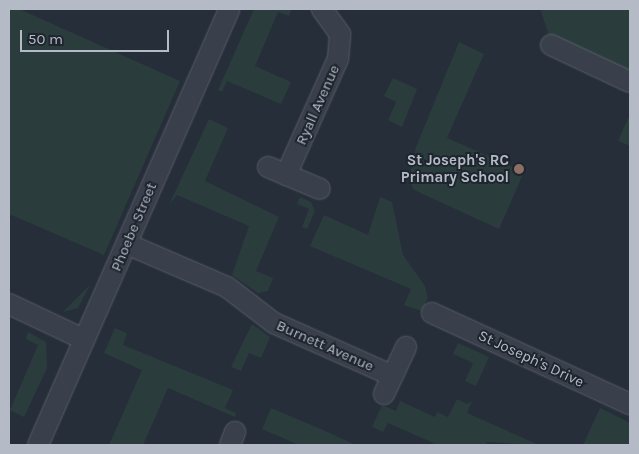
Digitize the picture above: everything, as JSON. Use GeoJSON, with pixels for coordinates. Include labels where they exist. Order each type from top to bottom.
{"type":"FeatureCollection","features":[{"type":"Feature","properties":{"kind":"street","name":"Phoebe Street"},"geometry":{"type":"LineString","coordinates":[[38,445],[229,9]]}},
{"type":"Feature","properties":{"kind":"street","name":"Ryall Avenue"},"geometry":{"type":"LineString","coordinates":[[320,189],[277,171],[338,59],[340,34],[322,9]]}},
{"type":"Feature","properties":{"kind":"street"},"geometry":{"type":"LineString","coordinates":[[551,45],[630,82]]}},
{"type":"Feature","properties":{"kind":"street","name":"Burnett Avenue"},"geometry":{"type":"LineString","coordinates":[[127,244],[227,287],[274,323],[388,385],[406,347]]}},
{"type":"Feature","properties":{"kind":"street"},"geometry":{"type":"LineString","coordinates":[[9,304],[83,339]]}},
{"type":"Feature","properties":{"kind":"street","name":"St Joseph's Drive"},"geometry":{"type":"LineString","coordinates":[[432,313],[630,404]]}},
{"type":"Feature","properties":{"kind":"shaded area"},"geometry":{"type":"Polygon","coordinates":[[[9,9],[19,9],[180,81],[104,255],[9,214],[9,9]]]}},
{"type":"Feature","properties":{"kind":"shaded area"},"geometry":{"type":"Polygon","coordinates":[[[254,9],[292,9],[289,16],[278,12],[255,66],[291,82],[281,104],[227,81],[222,92],[218,90],[254,9]]]}},
{"type":"Feature","properties":{"kind":"shaded area"},"geometry":{"type":"Polygon","coordinates":[[[540,9],[630,9],[630,77],[551,41],[540,9]]]}},
{"type":"Feature","properties":{"kind":"shaded area"},"geometry":{"type":"Polygon","coordinates":[[[459,42],[484,54],[447,138],[524,172],[499,229],[414,190],[409,180],[416,147],[459,42]]]}},
{"type":"Feature","properties":{"kind":"shaded area"},"geometry":{"type":"Polygon","coordinates":[[[393,78],[417,89],[402,127],[388,120],[396,102],[384,96],[393,78]]]}},
{"type":"Feature","properties":{"kind":"shaded area"},"geometry":{"type":"Polygon","coordinates":[[[630,114],[630,146],[618,141],[630,114]]]}},
{"type":"Feature","properties":{"kind":"shaded area"},"geometry":{"type":"Polygon","coordinates":[[[209,119],[228,128],[205,181],[279,217],[256,271],[273,278],[268,291],[258,293],[232,275],[249,226],[177,195],[169,205],[209,119]]]}},
{"type":"Feature","properties":{"kind":"shaded area"},"geometry":{"type":"Polygon","coordinates":[[[300,197],[311,202],[315,211],[307,229],[302,227],[309,209],[297,204],[300,197]]]}},
{"type":"Feature","properties":{"kind":"shaded area"},"geometry":{"type":"Polygon","coordinates":[[[380,197],[392,202],[403,255],[425,286],[428,298],[421,311],[404,305],[411,289],[310,246],[324,215],[368,235],[380,197]]]}},
{"type":"Feature","properties":{"kind":"shaded area"},"geometry":{"type":"Polygon","coordinates":[[[90,285],[78,308],[63,312],[90,285]]]}},
{"type":"Feature","properties":{"kind":"shaded area"},"geometry":{"type":"Polygon","coordinates":[[[252,324],[270,337],[261,358],[249,353],[241,371],[231,367],[252,324]]]}},
{"type":"Feature","properties":{"kind":"shaded area"},"geometry":{"type":"Polygon","coordinates":[[[115,328],[127,333],[123,345],[233,390],[225,408],[236,413],[235,417],[168,388],[143,445],[109,445],[142,370],[104,353],[115,328]]]}},
{"type":"Feature","properties":{"kind":"shaded area"},"geometry":{"type":"Polygon","coordinates":[[[28,332],[46,342],[47,368],[24,417],[10,410],[38,345],[26,339],[28,332]]]}},
{"type":"Feature","properties":{"kind":"shaded area"},"geometry":{"type":"Polygon","coordinates":[[[458,343],[489,357],[476,386],[465,381],[473,363],[453,354],[458,343]]]}},
{"type":"Feature","properties":{"kind":"shaded area"},"geometry":{"type":"Polygon","coordinates":[[[457,399],[467,404],[472,401],[467,413],[539,445],[487,442],[485,445],[438,445],[388,423],[383,432],[372,427],[382,405],[396,411],[400,401],[435,417],[437,412],[448,417],[457,399]]]}},
{"type":"Feature","properties":{"kind":"shaded area"},"geometry":{"type":"Polygon","coordinates":[[[271,408],[356,445],[299,445],[262,429],[271,408]]]}},
{"type":"Feature","properties":{"kind":"shaded area"},"geometry":{"type":"Polygon","coordinates":[[[600,408],[630,423],[630,445],[583,445],[600,408]]]}},
{"type":"Feature","properties":{"kind":"place","name":"St Joseph's RC Primary School"},"geometry":{"type":"Point","coordinates":[519,169]}}]}
